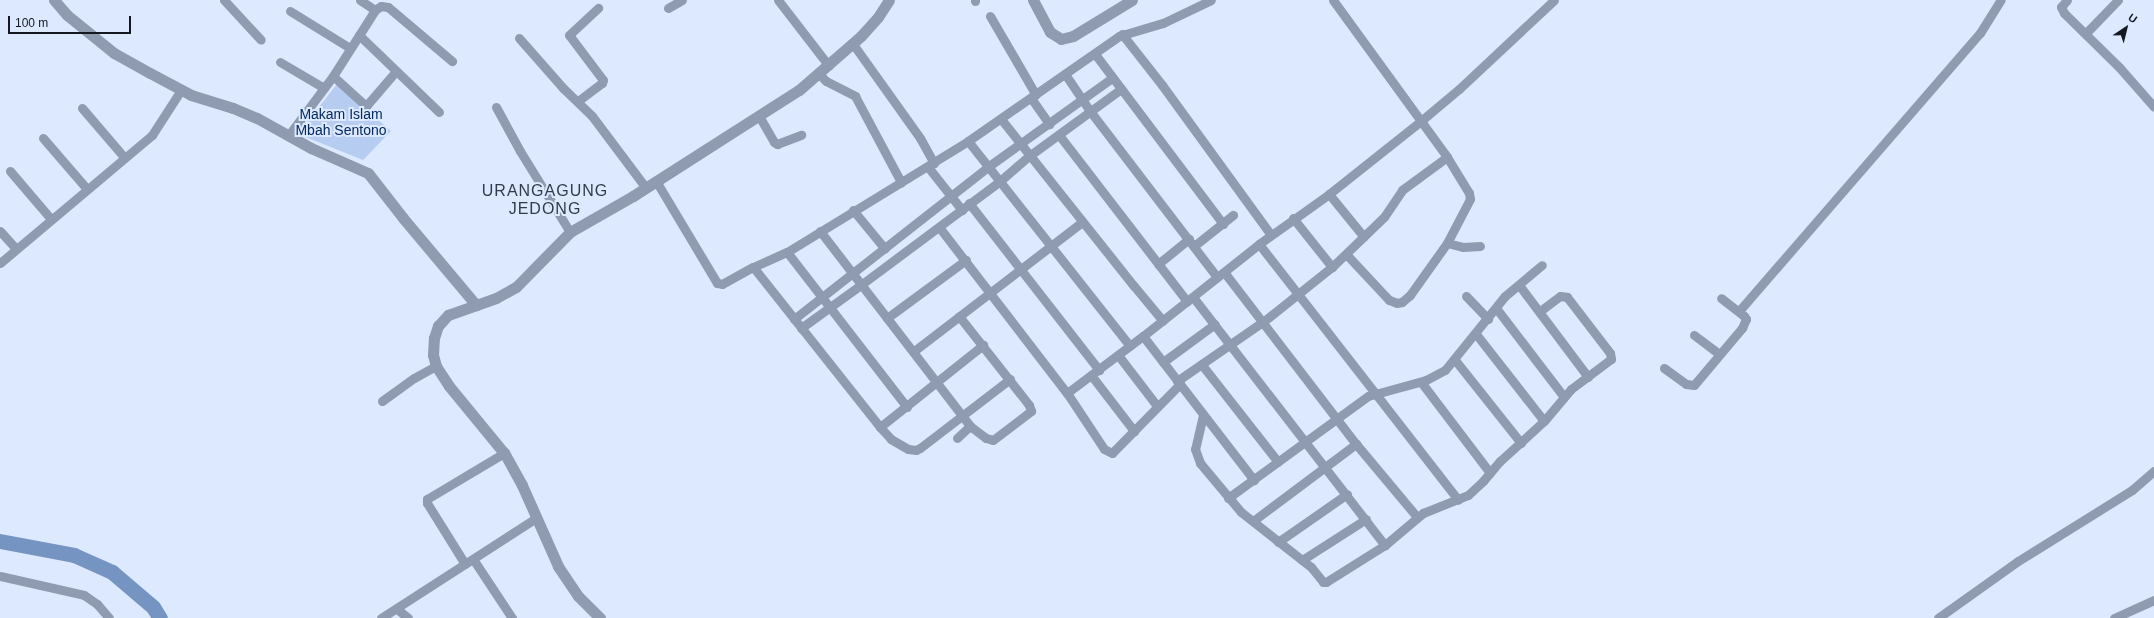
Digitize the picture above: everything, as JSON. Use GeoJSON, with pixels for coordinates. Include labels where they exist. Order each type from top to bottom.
{"type":"FeatureCollection","features":[{"type":"Feature","properties":{"kind":"street"},"geometry":{"type":"LineString","coordinates":[[54,0],[67,15],[114,53],[181,90],[257,118],[288,136],[368,173],[403,218],[476,305]]}},
{"type":"Feature","properties":{"kind":"street"},"geometry":{"type":"LineString","coordinates":[[224,0],[261,40]]}},
{"type":"Feature","properties":{"kind":"street"},"geometry":{"type":"LineString","coordinates":[[360,0],[375,10]]}},
{"type":"Feature","properties":{"kind":"street"},"geometry":{"type":"LineString","coordinates":[[668,8],[682,0]]}},
{"type":"Feature","properties":{"kind":"street"},"geometry":{"type":"LineString","coordinates":[[778,0],[829,66]]}},
{"type":"Feature","properties":{"kind":"street"},"geometry":{"type":"LineString","coordinates":[[600,618],[572,588],[558,566],[522,485],[504,453],[449,386],[436,366],[433,355],[434,338],[438,326],[448,315],[476,305],[516,287],[570,232],[656,182],[690,159],[792,96],[854,44],[871,27],[889,0]]}},
{"type":"Feature","properties":{"kind":"street"},"geometry":{"type":"LineString","coordinates":[[1033,0],[1050,32],[1061,39],[1073,36],[1132,0]]}},
{"type":"Feature","properties":{"kind":"street"},"geometry":{"type":"LineString","coordinates":[[656,182],[717,283],[722,284],[747,270],[787,252],[853,210],[931,165],[1001,119],[1122,34],[1142,31],[1163,23],[1211,0]]}},
{"type":"Feature","properties":{"kind":"street"},"geometry":{"type":"LineString","coordinates":[[1067,393],[1163,321],[1293,218],[1329,194],[1422,120],[1459,88],[1554,0]]}},
{"type":"Feature","properties":{"kind":"street"},"geometry":{"type":"LineString","coordinates":[[1459,88],[1468,85],[1561,0]]}},
{"type":"Feature","properties":{"kind":"street"},"geometry":{"type":"LineString","coordinates":[[1739,311],[1980,33],[2001,0]]}},
{"type":"Feature","properties":{"kind":"street"},"geometry":{"type":"LineString","coordinates":[[2067,0],[2061,9],[2086,33],[2154,107]]}},
{"type":"Feature","properties":{"kind":"street"},"geometry":{"type":"LineString","coordinates":[[2086,33],[2118,0]]}},
{"type":"Feature","properties":{"kind":"street"},"geometry":{"type":"LineString","coordinates":[[1336,1],[1422,120],[1469,193],[1470,199],[1447,243],[1410,295],[1402,302],[1397,303],[1389,300],[1346,254]]}},
{"type":"Feature","properties":{"kind":"street"},"geometry":{"type":"LineString","coordinates":[[288,136],[333,76],[375,10],[380,6],[388,7],[452,61]]}},
{"type":"Feature","properties":{"kind":"street"},"geometry":{"type":"LineString","coordinates":[[578,101],[602,83],[603,80],[569,35],[598,8]]}},
{"type":"Feature","properties":{"kind":"street"},"geometry":{"type":"LineString","coordinates":[[290,11],[350,48]]}},
{"type":"Feature","properties":{"kind":"street"},"geometry":{"type":"LineString","coordinates":[[990,16],[1049,124]]}},
{"type":"Feature","properties":{"kind":"street"},"geometry":{"type":"LineString","coordinates":[[1122,34],[1162,85],[1271,235]]}},
{"type":"Feature","properties":{"kind":"street"},"geometry":{"type":"LineString","coordinates":[[359,35],[439,112]]}},
{"type":"Feature","properties":{"kind":"street"},"geometry":{"type":"LineString","coordinates":[[519,38],[563,88],[592,116],[646,188]]}},
{"type":"Feature","properties":{"kind":"street"},"geometry":{"type":"LineString","coordinates":[[854,44],[920,138],[931,165],[950,196],[962,210]]}},
{"type":"Feature","properties":{"kind":"street"},"geometry":{"type":"LineString","coordinates":[[1095,54],[1223,224]]}},
{"type":"Feature","properties":{"kind":"street"},"geometry":{"type":"LineString","coordinates":[[280,62],[324,88]]}},
{"type":"Feature","properties":{"kind":"street"},"geometry":{"type":"LineString","coordinates":[[333,76],[366,106],[396,71]]}},
{"type":"Feature","properties":{"kind":"street"},"geometry":{"type":"LineString","coordinates":[[819,74],[826,81],[855,96],[901,182]]}},
{"type":"Feature","properties":{"kind":"street"},"geometry":{"type":"LineString","coordinates":[[1065,74],[1090,111],[1191,243],[1264,321],[1336,419],[1417,517]]}},
{"type":"Feature","properties":{"kind":"street"},"geometry":{"type":"LineString","coordinates":[[794,319],[885,249],[988,166],[1112,78]]}},
{"type":"Feature","properties":{"kind":"street"},"geometry":{"type":"LineString","coordinates":[[801,328],[962,210],[969,203],[1000,181],[1029,156],[1121,89]]}},
{"type":"Feature","properties":{"kind":"street"},"geometry":{"type":"LineString","coordinates":[[0,263],[124,157],[152,135],[181,90]]}},
{"type":"Feature","properties":{"kind":"street"},"geometry":{"type":"LineString","coordinates":[[82,108],[124,157]]}},
{"type":"Feature","properties":{"kind":"street"},"geometry":{"type":"LineString","coordinates":[[496,108],[520,151],[570,232]]}},
{"type":"Feature","properties":{"kind":"street"},"geometry":{"type":"LineString","coordinates":[[759,116],[774,142],[777,144],[801,135]]}},
{"type":"Feature","properties":{"kind":"street"},"geometry":{"type":"LineString","coordinates":[[1001,119],[1029,156],[1163,321]]}},
{"type":"Feature","properties":{"kind":"street"},"geometry":{"type":"LineString","coordinates":[[1059,135],[1158,264],[1215,324],[1366,518],[1385,545]]}},
{"type":"Feature","properties":{"kind":"street"},"geometry":{"type":"LineString","coordinates":[[43,138],[87,189]]}},
{"type":"Feature","properties":{"kind":"street"},"geometry":{"type":"LineString","coordinates":[[968,141],[1130,346]]}},
{"type":"Feature","properties":{"kind":"street"},"geometry":{"type":"LineString","coordinates":[[939,226],[1067,393],[1106,451],[1114,451],[1178,382],[1264,321],[1332,267],[1389,211],[1402,190],[1447,157]]}},
{"type":"Feature","properties":{"kind":"street"},"geometry":{"type":"LineString","coordinates":[[10,170],[51,220]]}},
{"type":"Feature","properties":{"kind":"street"},"geometry":{"type":"LineString","coordinates":[[1329,194],[1364,237]]}},
{"type":"Feature","properties":{"kind":"street"},"geometry":{"type":"LineString","coordinates":[[969,203],[1095,373],[1134,431]]}},
{"type":"Feature","properties":{"kind":"street"},"geometry":{"type":"LineString","coordinates":[[853,210],[885,249]]}},
{"type":"Feature","properties":{"kind":"street"},"geometry":{"type":"LineString","coordinates":[[1158,264],[1223,224],[1233,215]]}},
{"type":"Feature","properties":{"kind":"street"},"geometry":{"type":"LineString","coordinates":[[1293,218],[1332,267]]}},
{"type":"Feature","properties":{"kind":"street"},"geometry":{"type":"LineString","coordinates":[[914,351],[1082,222]]}},
{"type":"Feature","properties":{"kind":"street"},"geometry":{"type":"LineString","coordinates":[[820,230],[970,426],[986,438],[994,440],[1030,413],[1030,405],[959,316]]}},
{"type":"Feature","properties":{"kind":"street"},"geometry":{"type":"LineString","coordinates":[[0,231],[16,249]]}},
{"type":"Feature","properties":{"kind":"street"},"geometry":{"type":"LineString","coordinates":[[1447,243],[1463,247],[1480,246]]}},
{"type":"Feature","properties":{"kind":"street"},"geometry":{"type":"LineString","coordinates":[[1259,244],[1458,500]]}},
{"type":"Feature","properties":{"kind":"street"},"geometry":{"type":"LineString","coordinates":[[787,252],[908,406]]}},
{"type":"Feature","properties":{"kind":"street"},"geometry":{"type":"LineString","coordinates":[[887,318],[966,260]]}},
{"type":"Feature","properties":{"kind":"street"},"geometry":{"type":"LineString","coordinates":[[1228,498],[1374,393],[1421,382],[1440,374],[1455,360],[1505,296],[1542,265]]}},
{"type":"Feature","properties":{"kind":"street"},"geometry":{"type":"LineString","coordinates":[[747,270],[794,319],[880,427],[897,443],[916,450],[1010,379]]}},
{"type":"Feature","properties":{"kind":"street"},"geometry":{"type":"LineString","coordinates":[[1519,285],[1588,377]]}},
{"type":"Feature","properties":{"kind":"street"},"geometry":{"type":"LineString","coordinates":[[1466,296],[1488,319]]}},
{"type":"Feature","properties":{"kind":"street"},"geometry":{"type":"LineString","coordinates":[[1203,415],[1195,449],[1197,458],[1228,498],[1278,542],[1315,571],[1323,582],[1326,582],[1385,545],[1417,517],[1468,495],[1500,461],[1544,421],[1571,389],[1609,362],[1611,356],[1567,297],[1560,296],[1539,312]]}},
{"type":"Feature","properties":{"kind":"street"},"geometry":{"type":"LineString","coordinates":[[1664,368],[1690,386],[1697,382],[1745,323],[1746,319],[1739,311],[1722,298]]}},
{"type":"Feature","properties":{"kind":"street"},"geometry":{"type":"LineString","coordinates":[[1496,308],[1564,397]]}},
{"type":"Feature","properties":{"kind":"street"},"geometry":{"type":"LineString","coordinates":[[1163,362],[1215,324]]}},
{"type":"Feature","properties":{"kind":"street"},"geometry":{"type":"LineString","coordinates":[[1476,334],[1544,421]]}},
{"type":"Feature","properties":{"kind":"street"},"geometry":{"type":"LineString","coordinates":[[1694,335],[1719,354]]}},
{"type":"Feature","properties":{"kind":"street"},"geometry":{"type":"LineString","coordinates":[[1143,336],[1254,480]]}},
{"type":"Feature","properties":{"kind":"street"},"geometry":{"type":"LineString","coordinates":[[880,427],[938,383],[983,345]]}},
{"type":"Feature","properties":{"kind":"street"},"geometry":{"type":"LineString","coordinates":[[1118,355],[1157,406]]}},
{"type":"Feature","properties":{"kind":"street"},"geometry":{"type":"LineString","coordinates":[[1455,360],[1521,443]]}},
{"type":"Feature","properties":{"kind":"street"},"geometry":{"type":"LineString","coordinates":[[1202,365],[1278,462]]}},
{"type":"Feature","properties":{"kind":"street"},"geometry":{"type":"LineString","coordinates":[[382,401],[414,378],[436,366]]}},
{"type":"Feature","properties":{"kind":"street"},"geometry":{"type":"LineString","coordinates":[[1421,382],[1490,473]]}},
{"type":"Feature","properties":{"kind":"street"},"geometry":{"type":"LineString","coordinates":[[957,438],[970,426]]}},
{"type":"Feature","properties":{"kind":"street"},"geometry":{"type":"LineString","coordinates":[[1253,521],[1356,444]]}},
{"type":"Feature","properties":{"kind":"street"},"geometry":{"type":"LineString","coordinates":[[465,564],[427,503],[426,499],[504,453]]}},
{"type":"Feature","properties":{"kind":"street"},"geometry":{"type":"LineString","coordinates":[[1938,618],[2018,561],[2132,490],[2154,471]]}},
{"type":"Feature","properties":{"kind":"street"},"geometry":{"type":"LineString","coordinates":[[1278,542],[1347,494]]}},
{"type":"Feature","properties":{"kind":"street"},"geometry":{"type":"LineString","coordinates":[[381,618],[536,518]]}},
{"type":"Feature","properties":{"kind":"street"},"geometry":{"type":"LineString","coordinates":[[1302,560],[1366,518]]}},
{"type":"Feature","properties":{"kind":"street"},"geometry":{"type":"LineString","coordinates":[[473,559],[512,618]]}},
{"type":"Feature","properties":{"kind":"street"},"geometry":{"type":"LineString","coordinates":[[0,576],[84,595],[97,604],[109,618]]}},
{"type":"Feature","properties":{"kind":"street"},"geometry":{"type":"LineString","coordinates":[[2114,618],[2154,600]]}},
{"type":"Feature","properties":{"kind":"street"},"geometry":{"type":"LineString","coordinates":[[397,609],[408,618]]}},
{"type":"Feature","properties":{"kind":"green space","name":"Makam Islam Mbah Sentono"},"geometry":{"type":"Polygon","coordinates":[[[337,84],[391,131],[363,160],[298,134],[337,84]]]}},
{"type":"Feature","properties":{"kind":"waterway"},"geometry":{"type":"LineString","coordinates":[[0,541],[74,555],[112,572],[153,607],[160,618]]}},
{"type":"Feature","properties":{"kind":"district","name":"URANGAGUNG JEDONG"},"geometry":{"type":"Point","coordinates":[545,200]}}]}
